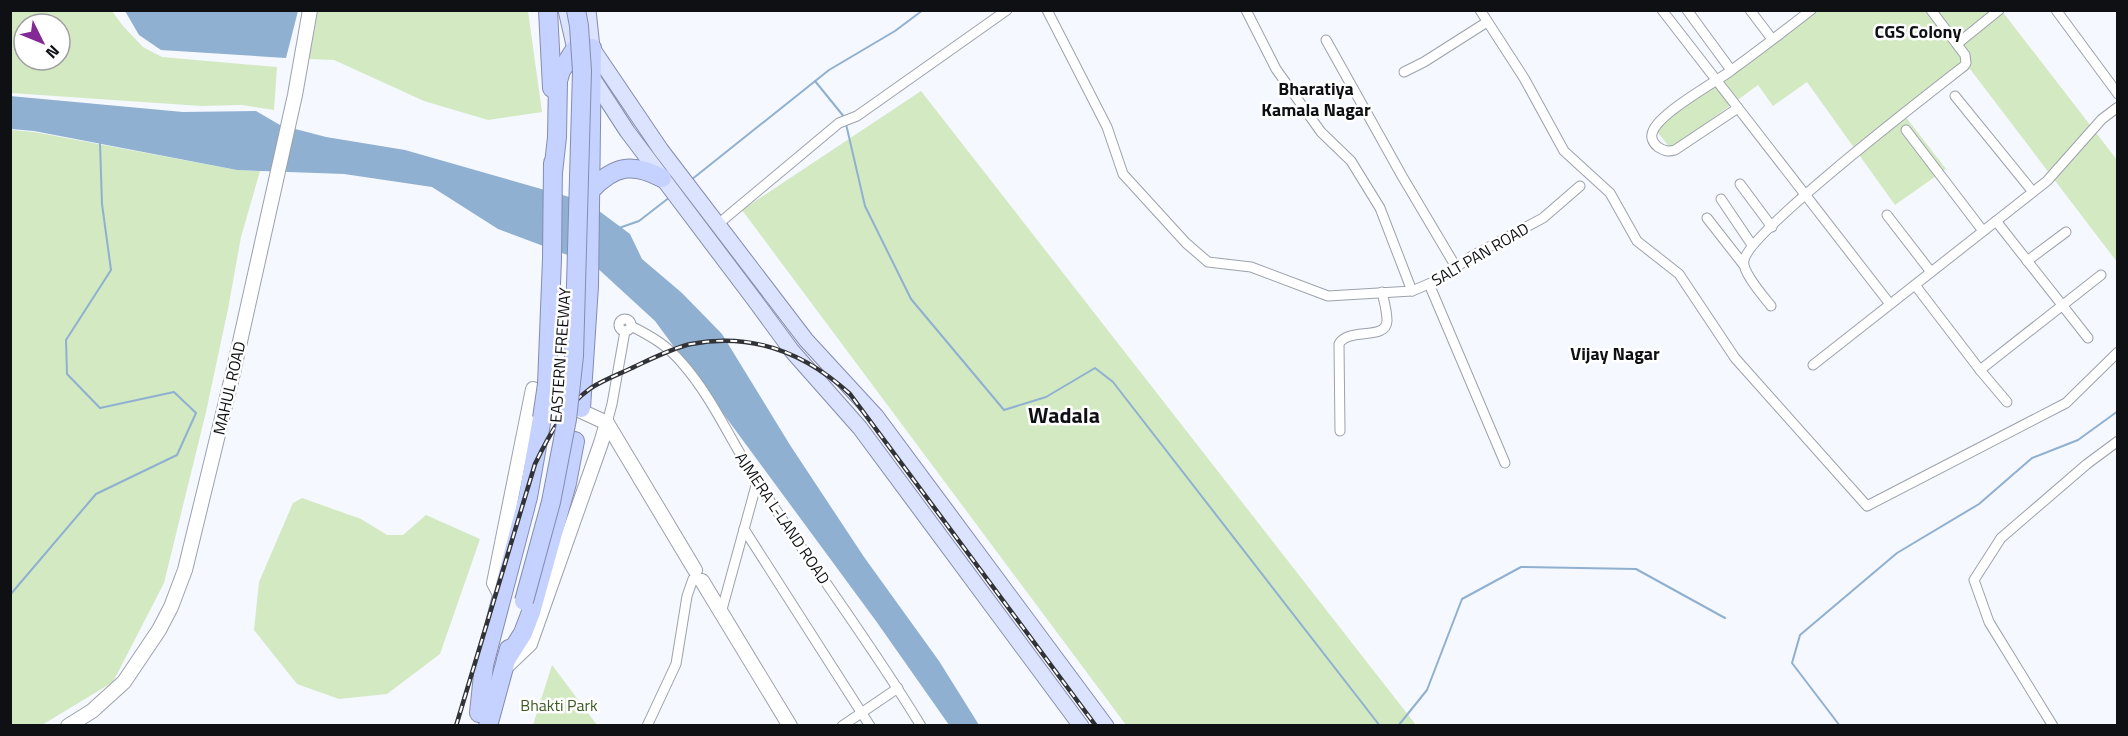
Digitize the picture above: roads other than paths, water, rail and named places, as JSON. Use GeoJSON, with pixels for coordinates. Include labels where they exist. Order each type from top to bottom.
{"type":"FeatureCollection","features":[{"type":"Feature","properties":{"kind":"highway"},"geometry":{"type":"LineString","coordinates":[[513,599],[542,418],[540,386],[552,259],[552,84],[548,10]]}},
{"type":"Feature","properties":{"kind":"highway","name":"EASTERN FREEWAY"},"geometry":{"type":"LineString","coordinates":[[481,721],[513,599],[542,504],[558,417],[564,353],[571,72],[564,10]]}},
{"type":"Feature","properties":{"kind":"highway","name":"EASTERN FREEWAY"},"geometry":{"type":"LineString","coordinates":[[481,721],[505,665],[513,599],[560,463],[567,419],[574,356],[582,71],[576,10]]}},
{"type":"Feature","properties":{"kind":"highway"},"geometry":{"type":"LineString","coordinates":[[505,665],[523,633],[531,612],[567,483],[581,408],[589,274],[592,78],[584,49],[561,71],[558,81],[557,137],[553,173]]}},
{"type":"Feature","properties":{"kind":"highway"},"geometry":{"type":"LineString","coordinates":[[591,194],[607,175],[624,169],[645,170],[676,185]]}},
{"type":"Feature","properties":{"kind":"main road"},"geometry":{"type":"LineString","coordinates":[[564,10],[584,49],[640,120],[676,185],[753,298],[792,351],[860,428],[1081,726]]}},
{"type":"Feature","properties":{"kind":"main road"},"geometry":{"type":"LineString","coordinates":[[584,49],[588,10]]}},
{"type":"Feature","properties":{"kind":"main road"},"geometry":{"type":"LineString","coordinates":[[592,78],[627,131],[676,185],[717,225],[806,340],[876,416],[1106,726]]}},
{"type":"Feature","properties":{"kind":"main road"},"geometry":{"type":"LineString","coordinates":[[753,298],[765,288]]}},
{"type":"Feature","properties":{"kind":"main road"},"geometry":{"type":"LineString","coordinates":[[792,351],[806,340]]}},
{"type":"Feature","properties":{"kind":"street","name":"MAHUL ROAD"},"geometry":{"type":"LineString","coordinates":[[68,726],[92,711],[124,682],[159,630],[171,607],[185,570],[225,408],[295,95],[310,10]]}},
{"type":"Feature","properties":{"kind":"street"},"geometry":{"type":"LineString","coordinates":[[717,225],[839,123],[857,116],[1007,10]]}},
{"type":"Feature","properties":{"kind":"street","name":"SALT PAN ROAD"},"geometry":{"type":"LineString","coordinates":[[1047,10],[1107,127],[1123,174],[1186,243],[1208,262],[1251,267],[1328,296],[1412,291],[1429,284],[1472,256],[1544,218],[1580,186]]}},
{"type":"Feature","properties":{"kind":"street"},"geometry":{"type":"LineString","coordinates":[[1246,10],[1276,69],[1321,132],[1352,161],[1380,208],[1412,291]]}},
{"type":"Feature","properties":{"kind":"street"},"geometry":{"type":"LineString","coordinates":[[1480,10],[1524,78],[1564,151],[1610,193],[1637,241],[1679,274],[1735,358],[1867,506],[2066,403],[2118,352]]}},
{"type":"Feature","properties":{"kind":"street"},"geometry":{"type":"LineString","coordinates":[[1662,10],[1890,304]]}},
{"type":"Feature","properties":{"kind":"street"},"geometry":{"type":"LineString","coordinates":[[1688,10],[1731,70]]}},
{"type":"Feature","properties":{"kind":"street"},"geometry":{"type":"LineString","coordinates":[[1750,10],[1772,39]]}},
{"type":"Feature","properties":{"kind":"street"},"geometry":{"type":"LineString","coordinates":[[1738,108],[1675,150],[1668,152],[1654,144],[1652,139],[1653,130],[1666,115],[1811,10]]}},
{"type":"Feature","properties":{"kind":"street"},"geometry":{"type":"LineString","coordinates":[[1743,264],[1744,256],[1752,245],[1805,195],[1964,66],[1965,55],[1931,10]]}},
{"type":"Feature","properties":{"kind":"street"},"geometry":{"type":"LineString","coordinates":[[1957,44],[1999,10]]}},
{"type":"Feature","properties":{"kind":"street"},"geometry":{"type":"LineString","coordinates":[[2056,10],[2118,94]]}},
{"type":"Feature","properties":{"kind":"street"},"geometry":{"type":"LineString","coordinates":[[1404,72],[1487,22]]}},
{"type":"Feature","properties":{"kind":"street"},"geometry":{"type":"LineString","coordinates":[[1326,40],[1456,267]]}},
{"type":"Feature","properties":{"kind":"street"},"geometry":{"type":"LineString","coordinates":[[1955,96],[2033,192]]}},
{"type":"Feature","properties":{"kind":"street"},"geometry":{"type":"LineString","coordinates":[[1813,365],[2047,181],[2102,119],[2118,107]]}},
{"type":"Feature","properties":{"kind":"street"},"geometry":{"type":"LineString","coordinates":[[1906,130],[1983,231]]}},
{"type":"Feature","properties":{"kind":"street"},"geometry":{"type":"LineString","coordinates":[[1740,184],[1772,227]]}},
{"type":"Feature","properties":{"kind":"street"},"geometry":{"type":"LineString","coordinates":[[1721,200],[1752,245]]}},
{"type":"Feature","properties":{"kind":"street"},"geometry":{"type":"LineString","coordinates":[[1887,215],[1931,272]]}},
{"type":"Feature","properties":{"kind":"street"},"geometry":{"type":"LineString","coordinates":[[1707,218],[1743,264],[1771,306]]}},
{"type":"Feature","properties":{"kind":"street"},"geometry":{"type":"LineString","coordinates":[[1996,221],[2088,338]]}},
{"type":"Feature","properties":{"kind":"street"},"geometry":{"type":"LineString","coordinates":[[2027,261],[2066,232]]}},
{"type":"Feature","properties":{"kind":"street"},"geometry":{"type":"LineString","coordinates":[[1980,370],[2101,275]]}},
{"type":"Feature","properties":{"kind":"street"},"geometry":{"type":"LineString","coordinates":[[1429,284],[1505,463]]}},
{"type":"Feature","properties":{"kind":"street"},"geometry":{"type":"LineString","coordinates":[[1915,285],[2007,402]]}},
{"type":"Feature","properties":{"kind":"street"},"geometry":{"type":"LineString","coordinates":[[1340,431],[1339,344],[1342,338],[1348,335],[1382,330],[1387,322],[1382,292]]}},
{"type":"Feature","properties":{"kind":"street","name":"AJMERA L-LAND ROAD"},"geometry":{"type":"LineString","coordinates":[[607,423],[628,328],[666,346],[684,365],[712,405],[757,482],[898,688],[921,726]]}},
{"type":"Feature","properties":{"kind":"street"},"geometry":{"type":"LineString","coordinates":[[513,599],[494,583],[540,386],[607,423],[697,577],[790,726]]}},
{"type":"Feature","properties":{"kind":"street"},"geometry":{"type":"LineString","coordinates":[[505,665],[530,644],[607,423]]}},
{"type":"Feature","properties":{"kind":"street"},"geometry":{"type":"LineString","coordinates":[[2053,726],[1989,622],[1974,580],[2001,538],[2087,464],[2118,441]]}},
{"type":"Feature","properties":{"kind":"street"},"geometry":{"type":"LineString","coordinates":[[721,613],[757,482]]}},
{"type":"Feature","properties":{"kind":"street"},"geometry":{"type":"LineString","coordinates":[[744,529],[870,726]]}},
{"type":"Feature","properties":{"kind":"street"},"geometry":{"type":"LineString","coordinates":[[647,726],[676,664],[687,596],[697,577]]}},
{"type":"Feature","properties":{"kind":"street"},"geometry":{"type":"LineString","coordinates":[[842,726],[898,688]]}},
{"type":"Feature","properties":{"kind":"water"},"geometry":{"type":"Polygon","coordinates":[[[125,11],[298,11],[286,58],[161,50],[139,35],[125,11]]]}},
{"type":"Feature","properties":{"kind":"water"},"geometry":{"type":"Polygon","coordinates":[[[10,96],[183,112],[256,111],[280,125],[326,137],[405,150],[587,202],[630,234],[642,259],[682,293],[722,334],[790,445],[864,557],[939,661],[979,725],[949,725],[876,621],[655,321],[594,265],[498,229],[432,187],[344,174],[237,170],[34,131],[11,129],[10,96]]]}},
{"type":"Feature","properties":{"kind":"waterway"},"geometry":{"type":"LineString","coordinates":[[691,180],[829,70],[895,31],[923,10]]}},
{"type":"Feature","properties":{"kind":"waterway"},"geometry":{"type":"LineString","coordinates":[[815,81],[845,118]]}},
{"type":"Feature","properties":{"kind":"waterway"},"geometry":{"type":"LineString","coordinates":[[846,124],[865,206],[911,299],[1004,410],[1046,397],[1095,368],[1113,382],[1380,726]]}},
{"type":"Feature","properties":{"kind":"waterway"},"geometry":{"type":"LineString","coordinates":[[10,595],[96,494],[177,455],[196,413],[174,392],[100,408],[67,374],[66,340],[111,270],[102,204],[100,143]]}},
{"type":"Feature","properties":{"kind":"waterway"},"geometry":{"type":"LineString","coordinates":[[619,228],[639,221],[670,197]]}},
{"type":"Feature","properties":{"kind":"waterway"},"geometry":{"type":"LineString","coordinates":[[1840,726],[1792,663],[1800,635],[1897,553],[1979,504],[2032,458],[2078,440],[2118,411]]}},
{"type":"Feature","properties":{"kind":"waterway"},"geometry":{"type":"LineString","coordinates":[[1398,726],[1427,690],[1462,599],[1521,567],[1636,569],[1725,618]]}},
{"type":"Feature","properties":{"kind":"railway"},"geometry":{"type":"LineString","coordinates":[[456,726],[535,464],[558,422],[581,396],[608,379],[677,348],[714,341],[736,341],[777,349],[815,367],[850,394],[1096,726]]}},
{"type":"Feature","properties":{"kind":"district","name":"CGS Colony"},"geometry":{"type":"Point","coordinates":[1918,31]}},
{"type":"Feature","properties":{"kind":"district","name":"Bharatiya Kamala Nagar"},"geometry":{"type":"Point","coordinates":[1316,98]}},
{"type":"Feature","properties":{"kind":"district","name":"Vijay Nagar"},"geometry":{"type":"Point","coordinates":[1615,353]}},
{"type":"Feature","properties":{"kind":"district","name":"Wadala"},"geometry":{"type":"Point","coordinates":[1064,415]}},
{"type":"Feature","properties":{"kind":"park label","name":"Bhakti Park"},"geometry":{"type":"Point","coordinates":[559,705]}}]}
